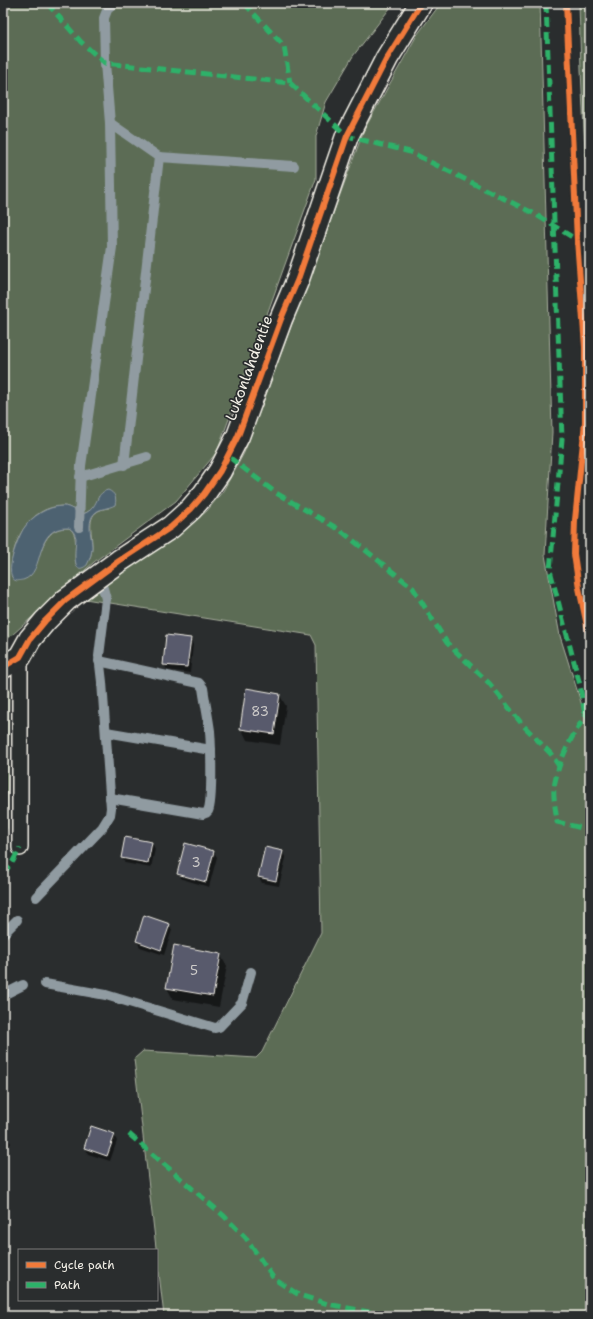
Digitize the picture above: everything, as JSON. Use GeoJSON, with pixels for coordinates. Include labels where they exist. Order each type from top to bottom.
{"type":"FeatureCollection","features":[{"type":"Feature","properties":{"kind":"street","name":"Lukonlahdentie"},"geometry":{"type":"LineString","coordinates":[[11,662],[45,621],[66,600],[119,561],[171,527],[204,494],[220,471],[238,436],[281,319],[298,279],[347,136],[387,58],[421,3]]}},
{"type":"Feature","properties":{"kind":"lane"},"geometry":{"type":"LineString","coordinates":[[11,662],[20,848]]}},
{"type":"Feature","properties":{"kind":"green space"},"geometry":{"type":"Polygon","coordinates":[[[3,3],[394,3],[353,56],[326,102],[316,136],[316,179],[217,452],[176,501],[94,562],[3,643],[3,3]],[[99,496],[94,507],[83,514],[63,506],[51,508],[30,520],[17,541],[13,553],[12,577],[30,576],[47,538],[52,532],[60,529],[69,528],[74,535],[76,564],[90,559],[92,548],[91,521],[96,513],[109,508],[99,496]]]}},
{"type":"Feature","properties":{"kind":"green space"},"geometry":{"type":"Polygon","coordinates":[[[441,3],[540,3],[552,432],[545,555],[560,636],[590,731],[590,1316],[164,1316],[158,1265],[158,1249],[156,1249],[134,1059],[143,1051],[256,1058],[262,1052],[321,933],[316,645],[311,635],[85,599],[177,535],[207,511],[223,491],[244,453],[364,130],[417,35],[441,3]]]}},
{"type":"Feature","properties":{"kind":"green space"},"geometry":{"type":"Polygon","coordinates":[[[579,3],[590,3],[590,252],[581,70],[579,3]]]}},
{"type":"Feature","properties":{"kind":"green space"},"geometry":{"type":"Polygon","coordinates":[[[3,685],[9,689],[7,828],[3,840],[3,685]]]}},
{"type":"Feature","properties":{"kind":"water"},"geometry":{"type":"Polygon","coordinates":[[[108,490],[115,496],[115,505],[99,510],[92,516],[90,529],[92,549],[87,565],[82,568],[78,568],[76,564],[76,538],[73,531],[69,528],[57,529],[50,534],[45,542],[35,569],[30,576],[23,580],[17,581],[13,578],[11,565],[15,547],[24,528],[31,520],[41,512],[57,506],[68,507],[83,514],[95,505],[101,494],[108,490]]]}},
{"type":"Feature","properties":{"kind":"building"},"geometry":{"type":"Polygon","coordinates":[[[166,635],[191,638],[187,667],[163,665],[166,635]]]}},
{"type":"Feature","properties":{"kind":"building"},"geometry":{"type":"Polygon","coordinates":[[[246,688],[280,694],[274,734],[240,729],[246,688]]]}},
{"type":"Feature","properties":{"kind":"building"},"geometry":{"type":"Polygon","coordinates":[[[125,837],[152,842],[148,863],[121,858],[125,837]]]}},
{"type":"Feature","properties":{"kind":"building"},"geometry":{"type":"Polygon","coordinates":[[[185,843],[214,851],[206,882],[177,874],[185,843]]]}},
{"type":"Feature","properties":{"kind":"building"},"geometry":{"type":"Polygon","coordinates":[[[265,847],[283,851],[276,881],[258,877],[265,847]]]}},
{"type":"Feature","properties":{"kind":"building"},"geometry":{"type":"Polygon","coordinates":[[[144,915],[170,924],[161,950],[136,941],[144,915]]]}},
{"type":"Feature","properties":{"kind":"building"},"geometry":{"type":"Polygon","coordinates":[[[174,945],[221,954],[213,996],[166,988],[174,945]]]}},
{"type":"Feature","properties":{"kind":"building"},"geometry":{"type":"Polygon","coordinates":[[[91,1126],[115,1134],[107,1156],[84,1148],[91,1126]]]}},
{"type":"Feature","properties":{"kind":"waterway"},"geometry":{"type":"LineString","coordinates":[[79,527],[81,466],[112,247],[110,123],[105,63],[104,18],[108,8],[114,3]]}},
{"type":"Feature","properties":{"kind":"waterway"},"geometry":{"type":"LineString","coordinates":[[110,123],[159,157],[124,465]]}},
{"type":"Feature","properties":{"kind":"waterway"},"geometry":{"type":"LineString","coordinates":[[159,157],[294,166]]}},
{"type":"Feature","properties":{"kind":"waterway"},"geometry":{"type":"LineString","coordinates":[[80,477],[147,457]]}},
{"type":"Feature","properties":{"kind":"waterway"},"geometry":{"type":"LineString","coordinates":[[36,897],[102,828],[110,815],[111,808],[99,656],[106,599],[103,588]]}},
{"type":"Feature","properties":{"kind":"waterway"},"geometry":{"type":"LineString","coordinates":[[99,661],[199,683],[203,688],[210,731],[211,796],[210,805],[206,813],[203,814],[110,798]]}},
{"type":"Feature","properties":{"kind":"waterway"},"geometry":{"type":"LineString","coordinates":[[106,732],[211,750]]}},
{"type":"Feature","properties":{"kind":"waterway"},"geometry":{"type":"LineString","coordinates":[[3,934],[17,920]]}},
{"type":"Feature","properties":{"kind":"waterway"},"geometry":{"type":"LineString","coordinates":[[45,984],[106,995],[215,1028],[219,1027],[242,1003],[251,972]]}},
{"type":"Feature","properties":{"kind":"waterway"},"geometry":{"type":"LineString","coordinates":[[3,995],[23,985]]}},
{"type":"Feature","properties":{"kind":"marked path"},"geometry":{"type":"LineString","coordinates":[[47,3],[81,42],[105,63],[290,83],[347,136],[410,152],[533,213],[577,240]]}},
{"type":"Feature","properties":{"kind":"marked path"},"geometry":{"type":"LineString","coordinates":[[244,3],[284,46],[290,83]]}},
{"type":"Feature","properties":{"kind":"marked path"},"geometry":{"type":"LineString","coordinates":[[546,3],[562,439],[550,570],[580,685],[585,715]]}},
{"type":"Feature","properties":{"kind":"marked path"},"geometry":{"type":"LineString","coordinates":[[229,457],[276,493],[340,530],[413,588],[447,643],[489,683],[522,724],[551,754],[559,766]]}},
{"type":"Feature","properties":{"kind":"marked path"},"geometry":{"type":"LineString","coordinates":[[590,709],[578,727],[563,756],[554,788],[557,822],[590,830]]}},
{"type":"Feature","properties":{"kind":"marked path"},"geometry":{"type":"LineString","coordinates":[[3,874],[13,861],[20,848]]}},
{"type":"Feature","properties":{"kind":"marked path"},"geometry":{"type":"LineString","coordinates":[[129,1134],[224,1216],[246,1238],[274,1279],[299,1295],[328,1304],[389,1316]]}},
{"type":"Feature","properties":{"kind":"cycle path"},"geometry":{"type":"LineString","coordinates":[[3,667],[20,657],[30,639],[66,600],[119,561],[171,527],[191,509],[204,494],[220,471],[238,436],[281,319],[298,279],[347,136],[387,58],[421,3]]}},
{"type":"Feature","properties":{"kind":"cycle path"},"geometry":{"type":"LineString","coordinates":[[566,3],[577,240],[585,347],[585,422],[575,520],[574,554],[579,588],[590,640]]}}]}
